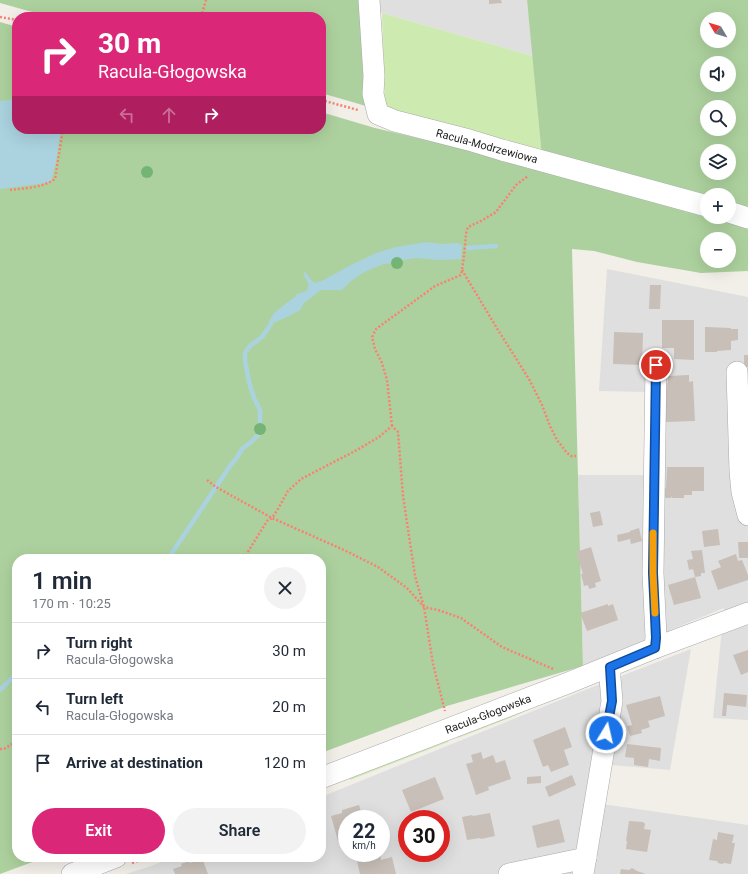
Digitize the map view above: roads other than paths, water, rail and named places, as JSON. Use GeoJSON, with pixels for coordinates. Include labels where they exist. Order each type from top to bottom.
{"type":"FeatureCollection","features":[{"type":"Feature","properties":{"kind":"street","name":"Racula-Modrzewiowa"},"geometry":{"type":"LineString","coordinates":[[369,0],[374,76],[373,94],[378,114],[395,121],[700,204]]}},
{"type":"Feature","properties":{"kind":"street"},"geometry":{"type":"LineString","coordinates":[[736,214],[748,218]]}},
{"type":"Feature","properties":{"kind":"street"},"geometry":{"type":"LineString","coordinates":[[655,648],[656,638],[653,573],[656,365]]}},
{"type":"Feature","properties":{"kind":"street"},"geometry":{"type":"LineString","coordinates":[[737,372],[740,471],[742,492],[748,515]]}},
{"type":"Feature","properties":{"kind":"street","name":"Racula-Głogowska"},"geometry":{"type":"LineString","coordinates":[[326,776],[748,613]]}},
{"type":"Feature","properties":{"kind":"street"},"geometry":{"type":"LineString","coordinates":[[509,874],[585,866],[612,701],[610,667]]}},
{"type":"Feature","properties":{"kind":"street"},"geometry":{"type":"LineString","coordinates":[[72,874],[103,862]]}},
{"type":"Feature","properties":{"kind":"water"},"geometry":{"type":"Polygon","coordinates":[[[12,100],[12,134],[60,134],[56,162],[51,181],[0,189],[0,101],[12,100]]]}},
{"type":"Feature","properties":{"kind":"water"},"geometry":{"type":"Polygon","coordinates":[[[427,242],[441,244],[458,243],[462,245],[461,259],[439,260],[417,258],[384,264],[361,274],[342,290],[321,290],[304,303],[300,310],[271,324],[269,321],[274,313],[297,294],[307,290],[308,283],[303,274],[305,272],[315,283],[324,280],[376,253],[396,247],[427,242]]]}},
{"type":"Feature","properties":{"kind":"waterway"},"geometry":{"type":"LineString","coordinates":[[468,248],[496,246]]}},
{"type":"Feature","properties":{"kind":"waterway"},"geometry":{"type":"LineString","coordinates":[[171,554],[242,449],[258,435],[260,410],[249,382],[245,353],[250,346],[262,337],[271,324]]}},
{"type":"Feature","properties":{"kind":"waterway"},"geometry":{"type":"LineString","coordinates":[[0,690],[12,678]]}}]}
